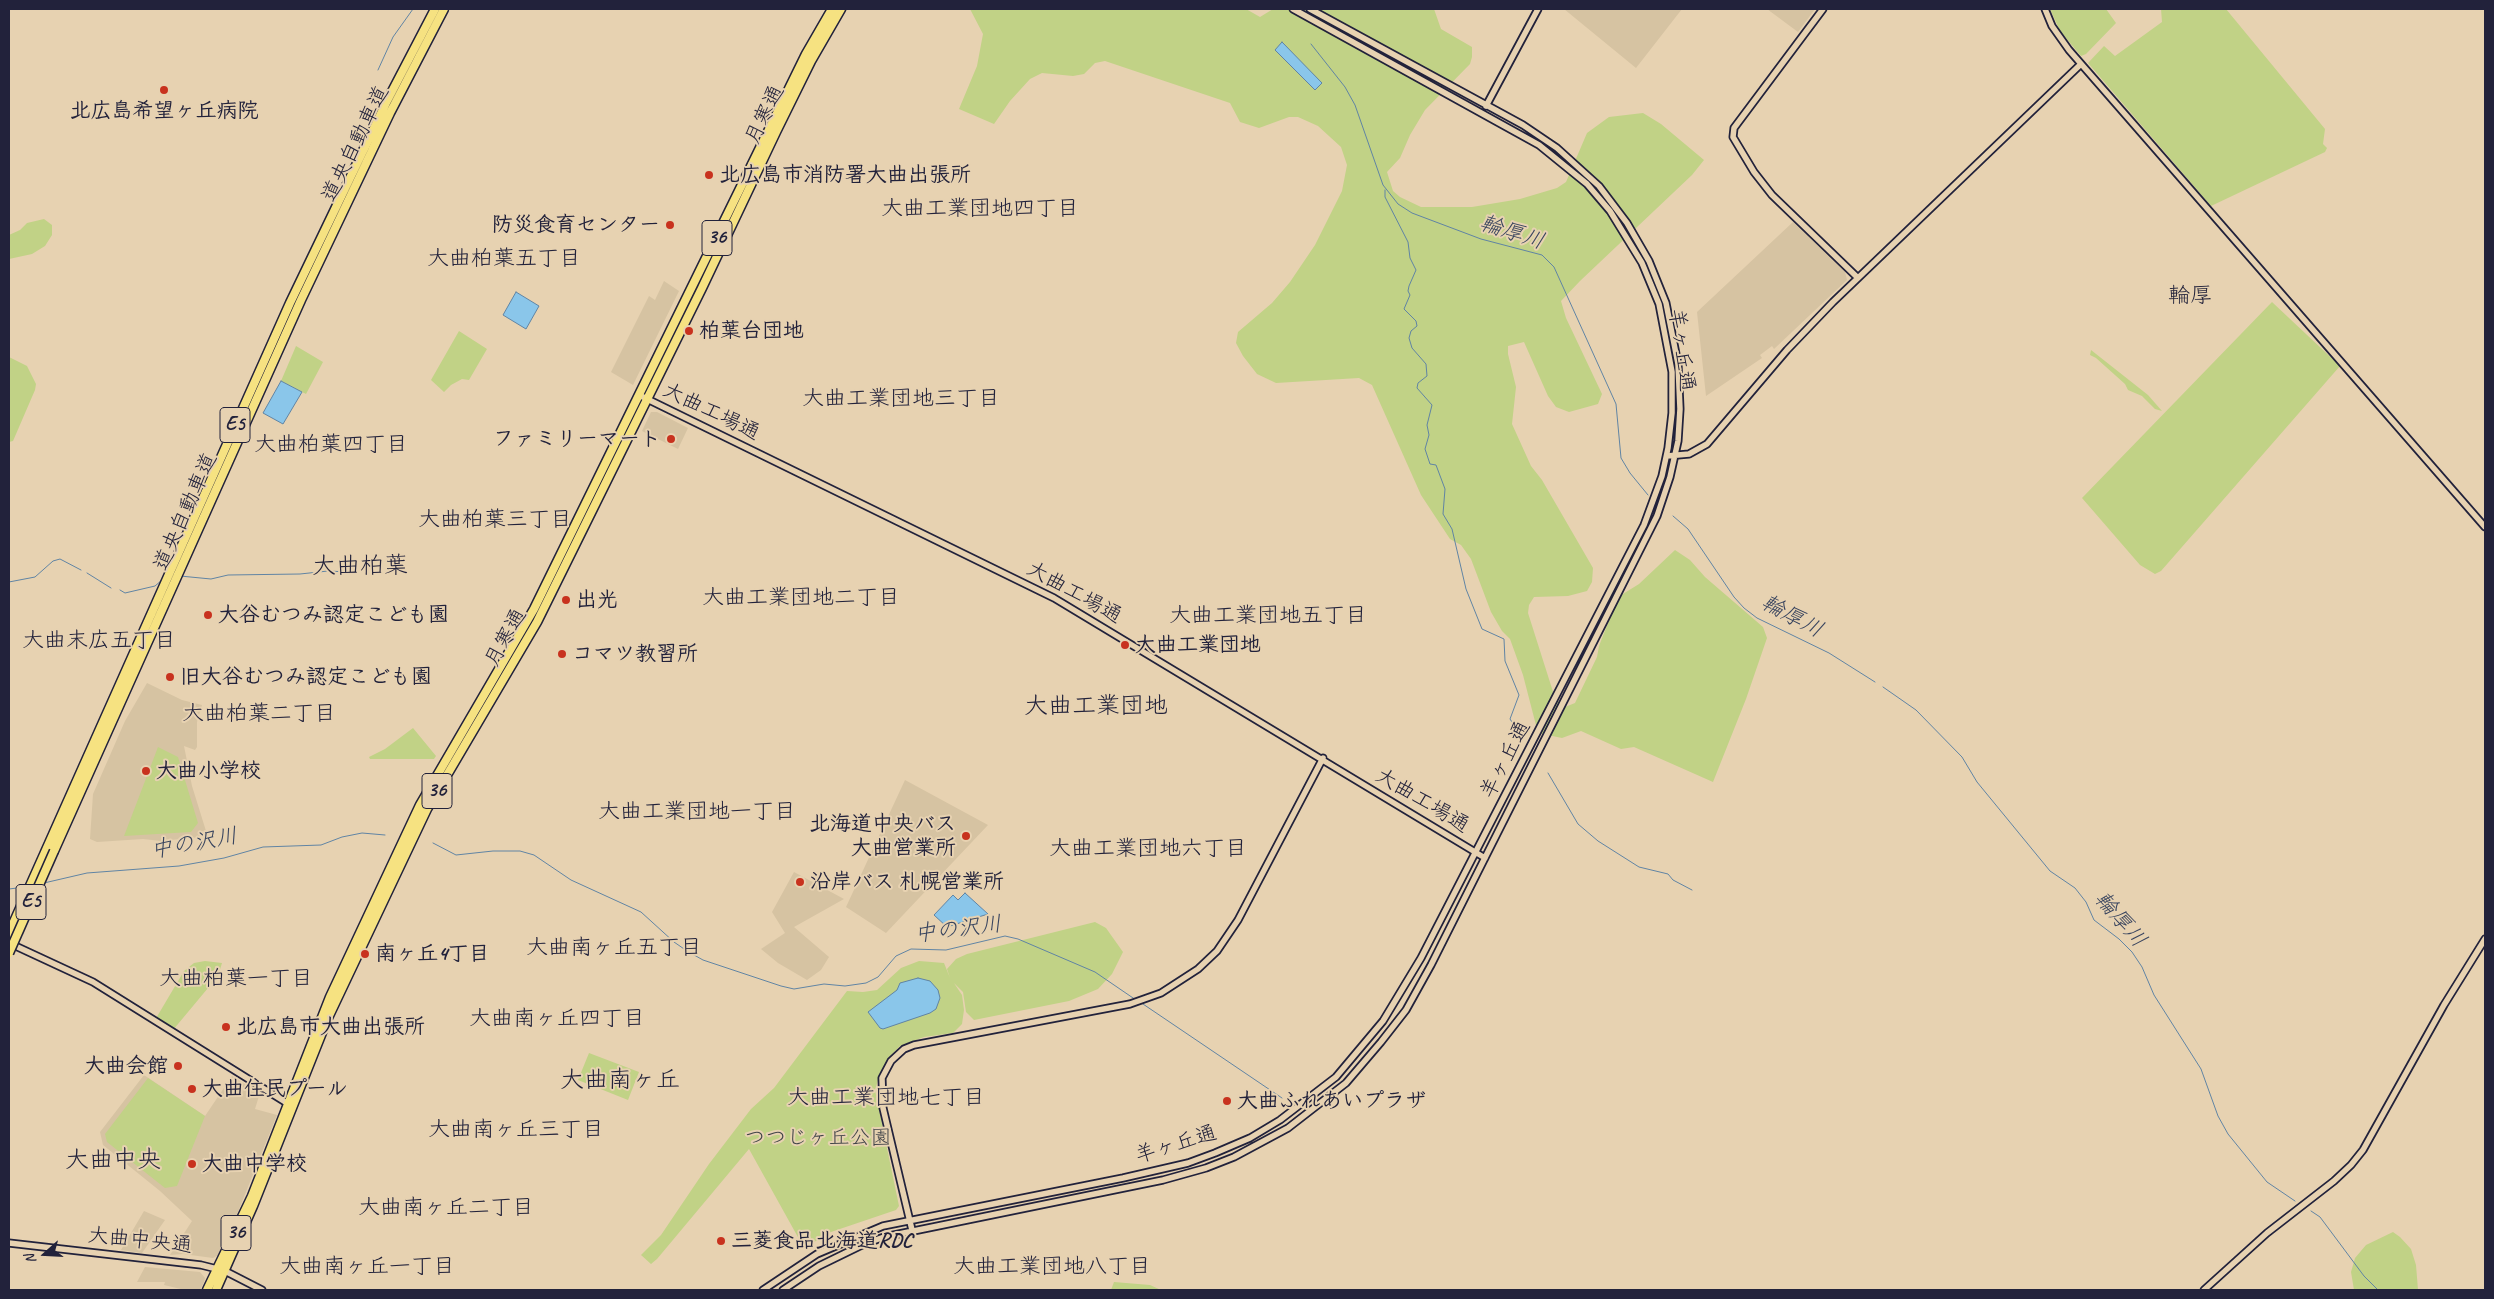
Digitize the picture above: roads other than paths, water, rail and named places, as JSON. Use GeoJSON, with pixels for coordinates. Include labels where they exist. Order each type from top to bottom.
{"type":"FeatureCollection","features":[{"type":"Feature","properties":{"kind":"highway","name":"道央自動車道"},"geometry":{"type":"LineString","coordinates":[[9,953],[50,850],[290,303],[386,103],[435,9]]}},
{"type":"Feature","properties":{"kind":"highway","name":"道央自動車道"},"geometry":{"type":"LineString","coordinates":[[9,933],[50,850],[300,300],[383,127],[444,9]]}},
{"type":"Feature","properties":{"kind":"highway","name":"月寒通"},"geometry":{"type":"LineString","coordinates":[[643,397],[802,63],[832,9]]}},
{"type":"Feature","properties":{"kind":"highway","name":"月寒通"},"geometry":{"type":"LineString","coordinates":[[216,1290],[222,1270],[290,1105],[334,989],[420,804],[534,609],[798,88],[841,9]]}},
{"type":"Feature","properties":{"kind":"highway","name":"月寒通"},"geometry":{"type":"LineString","coordinates":[[207,1290],[222,1270]]}},
{"type":"Feature","properties":{"kind":"street","name":"羊ヶ丘通"},"geometry":{"type":"LineString","coordinates":[[763,1290],[809,1258],[840,1242],[883,1226],[909,1219],[1154,1171],[1215,1153],[1250,1138],[1280,1120],[1336,1077],[1370,1038],[1397,1000],[1422,958],[1644,525],[1662,476],[1666,456],[1673,389],[1668,340],[1659,304],[1633,246],[1610,211],[1587,184],[1539,145],[1293,9]]}},
{"type":"Feature","properties":{"kind":"street","name":"羊ヶ丘通"},"geometry":{"type":"LineString","coordinates":[[783,1290],[804,1275],[848,1251],[884,1237],[1163,1180],[1234,1157],[1288,1128],[1346,1083],[1382,1042],[1406,1010],[1657,516],[1667,490],[1676,456],[1680,420],[1680,387],[1675,342],[1663,294],[1638,240],[1599,186],[1557,148],[1487,105],[1310,9]]}},
{"type":"Feature","properties":{"kind":"street"},"geometry":{"type":"LineString","coordinates":[[1482,113],[1538,9]]}},
{"type":"Feature","properties":{"kind":"street"},"geometry":{"type":"LineString","coordinates":[[1823,9],[1734,128],[1733,137],[1763,185],[1858,278]]}},
{"type":"Feature","properties":{"kind":"street"},"geometry":{"type":"LineString","coordinates":[[2045,9],[2059,36],[2081,64],[2485,527]]}},
{"type":"Feature","properties":{"kind":"street"},"geometry":{"type":"LineString","coordinates":[[1666,456],[1689,454],[1707,444],[1787,350],[1858,278],[2081,64]]}},
{"type":"Feature","properties":{"kind":"street","name":"大曲工場通"},"geometry":{"type":"LineString","coordinates":[[643,397],[1054,598],[1323,758],[1484,858]]}},
{"type":"Feature","properties":{"kind":"street"},"geometry":{"type":"LineString","coordinates":[[912,1230],[883,1108],[882,1078],[891,1061],[904,1049],[914,1045],[1130,1004],[1161,993],[1198,970],[1217,951],[1238,920],[1323,758]]}},
{"type":"Feature","properties":{"kind":"street"},"geometry":{"type":"LineString","coordinates":[[2204,1290],[2267,1233],[2334,1181],[2351,1165],[2363,1150],[2444,1005],[2485,939]]}},
{"type":"Feature","properties":{"kind":"street"},"geometry":{"type":"LineString","coordinates":[[9,943],[93,982],[290,1105]]}},
{"type":"Feature","properties":{"kind":"street","name":"大曲中央通"},"geometry":{"type":"LineString","coordinates":[[9,1243],[200,1264],[222,1270],[262,1290]]}},
{"type":"Feature","properties":{"kind":"water"},"geometry":{"type":"Polygon","coordinates":[[[1282,42],[1322,83],[1315,90],[1275,50],[1282,42]]]}},
{"type":"Feature","properties":{"kind":"water"},"geometry":{"type":"Polygon","coordinates":[[[516,292],[539,306],[526,329],[503,315],[516,292]]]}},
{"type":"Feature","properties":{"kind":"water"},"geometry":{"type":"Polygon","coordinates":[[[281,381],[302,392],[283,424],[263,413],[281,381]]]}},
{"type":"Feature","properties":{"kind":"water"},"geometry":{"type":"Polygon","coordinates":[[[965,893],[988,914],[947,927],[934,915],[953,895],[958,900],[965,893]]]}},
{"type":"Feature","properties":{"kind":"water"},"geometry":{"type":"Polygon","coordinates":[[[918,978],[930,981],[938,990],[940,998],[936,1009],[930,1013],[883,1029],[880,1028],[868,1012],[897,990],[900,983],[918,978]]]}},
{"type":"Feature","properties":{"kind":"waterway"},"geometry":{"type":"LineString","coordinates":[[378,70],[393,37],[413,9]]}},
{"type":"Feature","properties":{"kind":"waterway","name":"輪厚川"},"geometry":{"type":"LineString","coordinates":[[1311,44],[1345,87],[1355,105],[1383,185],[1398,204],[1412,213],[1481,239],[1542,255],[1554,267],[1616,404],[1621,458],[1630,473],[1648,495]]}},
{"type":"Feature","properties":{"kind":"waterway"},"geometry":{"type":"LineString","coordinates":[[1385,190],[1385,197],[1408,242],[1410,258],[1416,270],[1409,286],[1408,291],[1410,295],[1404,309],[1416,321],[1417,326],[1411,331],[1409,338],[1412,348],[1426,364],[1427,376],[1418,383],[1417,388],[1432,405],[1427,425],[1429,435],[1425,449],[1430,464],[1436,465],[1445,489],[1443,514],[1452,529],[1466,589],[1482,629],[1504,639],[1505,661],[1519,695],[1510,719],[1518,731]]}},
{"type":"Feature","properties":{"kind":"waterway","name":"輪厚川"},"geometry":{"type":"LineString","coordinates":[[1673,516],[1688,529],[1734,597],[1744,608],[1757,618],[1829,653],[1875,682]]}},
{"type":"Feature","properties":{"kind":"waterway"},"geometry":{"type":"LineString","coordinates":[[9,582],[35,577],[53,561],[60,559],[81,570]]}},
{"type":"Feature","properties":{"kind":"waterway"},"geometry":{"type":"LineString","coordinates":[[180,576],[211,579],[228,575],[348,572]]}},
{"type":"Feature","properties":{"kind":"waterway"},"geometry":{"type":"LineString","coordinates":[[87,573],[111,588]]}},
{"type":"Feature","properties":{"kind":"waterway"},"geometry":{"type":"LineString","coordinates":[[120,590],[125,593],[155,586],[162,580]]}},
{"type":"Feature","properties":{"kind":"waterway","name":"輪厚川"},"geometry":{"type":"LineString","coordinates":[[1883,687],[1916,710],[1962,757],[1977,782],[2050,871],[2075,888],[2086,902],[2094,920],[2119,939],[2132,952],[2142,967],[2154,995],[2201,1069],[2218,1116],[2228,1134],[2267,1182],[2295,1201]]}},
{"type":"Feature","properties":{"kind":"waterway"},"geometry":{"type":"LineString","coordinates":[[1548,773],[1578,824],[1598,841],[1639,867],[1668,874],[1673,880],[1692,890]]}},
{"type":"Feature","properties":{"kind":"waterway","name":"中の沢川"},"geometry":{"type":"LineString","coordinates":[[44,883],[87,873],[179,866],[224,858],[263,847],[321,845],[342,837],[362,833],[385,835]]}},
{"type":"Feature","properties":{"kind":"waterway","name":"中の沢川"},"geometry":{"type":"LineString","coordinates":[[433,843],[456,855],[493,851],[520,851],[534,855],[571,880],[641,912],[674,942],[703,960],[794,989],[824,984],[845,986],[866,983],[878,977],[896,956],[911,949],[946,950],[1005,936],[1018,939],[1095,972],[1136,1000]]}},
{"type":"Feature","properties":{"kind":"waterway","name":"中の沢川"},"geometry":{"type":"LineString","coordinates":[[9,889],[25,887]]}},
{"type":"Feature","properties":{"kind":"waterway","name":"中の沢川"},"geometry":{"type":"LineString","coordinates":[[1140,1002],[1282,1098]]}},
{"type":"Feature","properties":{"kind":"waterway","name":"輪厚川"},"geometry":{"type":"LineString","coordinates":[[2311,1211],[2320,1217],[2364,1276],[2378,1290]]}},
{"type":"Feature","properties":{"kind":"place","name":"北広島希望ヶ丘病院"},"geometry":{"type":"Point","coordinates":[164,90]}},
{"type":"Feature","properties":{"kind":"place","name":"北広島市消防署大曲出張所"},"geometry":{"type":"Point","coordinates":[709,175]}},
{"type":"Feature","properties":{"kind":"place","name":"防災食育センター"},"geometry":{"type":"Point","coordinates":[670,225]}},
{"type":"Feature","properties":{"kind":"place","name":"柏葉台団地"},"geometry":{"type":"Point","coordinates":[689,331]}},
{"type":"Feature","properties":{"kind":"place","name":"ファミリーマート"},"geometry":{"type":"Point","coordinates":[671,439]}},
{"type":"Feature","properties":{"kind":"place","name":"出光"},"geometry":{"type":"Point","coordinates":[566,600]}},
{"type":"Feature","properties":{"kind":"place","name":"大谷むつみ認定こども園"},"geometry":{"type":"Point","coordinates":[208,615]}},
{"type":"Feature","properties":{"kind":"place","name":"大曲工業団地"},"geometry":{"type":"Point","coordinates":[1125,645]}},
{"type":"Feature","properties":{"kind":"place","name":"コマツ教習所"},"geometry":{"type":"Point","coordinates":[562,654]}},
{"type":"Feature","properties":{"kind":"place","name":"旧大谷むつみ認定こども園"},"geometry":{"type":"Point","coordinates":[170,677]}},
{"type":"Feature","properties":{"kind":"place","name":"大曲小学校"},"geometry":{"type":"Point","coordinates":[146,771]}},
{"type":"Feature","properties":{"kind":"place","name":"北海道中央バス 大曲営業所"},"geometry":{"type":"Point","coordinates":[966,836]}},
{"type":"Feature","properties":{"kind":"place","name":"沿岸バス 札幌営業所"},"geometry":{"type":"Point","coordinates":[800,882]}},
{"type":"Feature","properties":{"kind":"place","name":"南ヶ丘4丁目"},"geometry":{"type":"Point","coordinates":[365,954]}},
{"type":"Feature","properties":{"kind":"place","name":"北広島市大曲出張所"},"geometry":{"type":"Point","coordinates":[226,1027]}},
{"type":"Feature","properties":{"kind":"place","name":"大曲会館"},"geometry":{"type":"Point","coordinates":[178,1066]}},
{"type":"Feature","properties":{"kind":"place","name":"大曲住民プール"},"geometry":{"type":"Point","coordinates":[192,1089]}},
{"type":"Feature","properties":{"kind":"place","name":"大曲ふれあいプラザ"},"geometry":{"type":"Point","coordinates":[1227,1101]}},
{"type":"Feature","properties":{"kind":"place","name":"大曲中学校"},"geometry":{"type":"Point","coordinates":[192,1164]}},
{"type":"Feature","properties":{"kind":"place","name":"三菱食品北海道RDC"},"geometry":{"type":"Point","coordinates":[721,1241]}},
{"type":"Feature","properties":{"kind":"district","name":"大曲工業団地四丁目"},"geometry":{"type":"Point","coordinates":[980,209]}},
{"type":"Feature","properties":{"kind":"district","name":"大曲柏葉五丁目"},"geometry":{"type":"Point","coordinates":[504,259]}},
{"type":"Feature","properties":{"kind":"district","name":"輪厚"},"geometry":{"type":"Point","coordinates":[2190,296]}},
{"type":"Feature","properties":{"kind":"district","name":"大曲工業団地三丁目"},"geometry":{"type":"Point","coordinates":[901,399]}},
{"type":"Feature","properties":{"kind":"district","name":"大曲柏葉四丁目"},"geometry":{"type":"Point","coordinates":[331,445]}},
{"type":"Feature","properties":{"kind":"district","name":"大曲柏葉三丁目"},"geometry":{"type":"Point","coordinates":[495,520]}},
{"type":"Feature","properties":{"kind":"district","name":"大曲柏葉"},"geometry":{"type":"Point","coordinates":[360,567]}},
{"type":"Feature","properties":{"kind":"district","name":"大曲工業団地二丁目"},"geometry":{"type":"Point","coordinates":[801,598]}},
{"type":"Feature","properties":{"kind":"district","name":"大曲工業団地五丁目"},"geometry":{"type":"Point","coordinates":[1268,616]}},
{"type":"Feature","properties":{"kind":"district","name":"大曲末広五丁目"},"geometry":{"type":"Point","coordinates":[99,641]}},
{"type":"Feature","properties":{"kind":"district","name":"大曲工業団地"},"geometry":{"type":"Point","coordinates":[1096,707]}},
{"type":"Feature","properties":{"kind":"district","name":"大曲柏葉二丁目"},"geometry":{"type":"Point","coordinates":[259,714]}},
{"type":"Feature","properties":{"kind":"district","name":"大曲工業団地一丁目"},"geometry":{"type":"Point","coordinates":[697,812]}},
{"type":"Feature","properties":{"kind":"district","name":"大曲工業団地六丁目"},"geometry":{"type":"Point","coordinates":[1148,849]}},
{"type":"Feature","properties":{"kind":"district","name":"大曲南ヶ丘五丁目"},"geometry":{"type":"Point","coordinates":[614,948]}},
{"type":"Feature","properties":{"kind":"district","name":"大曲柏葉一丁目"},"geometry":{"type":"Point","coordinates":[236,979]}},
{"type":"Feature","properties":{"kind":"district","name":"大曲南ヶ丘四丁目"},"geometry":{"type":"Point","coordinates":[557,1019]}},
{"type":"Feature","properties":{"kind":"district","name":"大曲南ヶ丘"},"geometry":{"type":"Point","coordinates":[620,1081]}},
{"type":"Feature","properties":{"kind":"district","name":"大曲工業団地七丁目"},"geometry":{"type":"Point","coordinates":[886,1098]}},
{"type":"Feature","properties":{"kind":"district","name":"大曲南ヶ丘三丁目"},"geometry":{"type":"Point","coordinates":[516,1130]}},
{"type":"Feature","properties":{"kind":"district","name":"大曲中央"},"geometry":{"type":"Point","coordinates":[113,1161]}},
{"type":"Feature","properties":{"kind":"district","name":"大曲南ヶ丘二丁目"},"geometry":{"type":"Point","coordinates":[446,1208]}},
{"type":"Feature","properties":{"kind":"district","name":"大曲南ヶ丘一丁目"},"geometry":{"type":"Point","coordinates":[367,1267]}},
{"type":"Feature","properties":{"kind":"district","name":"大曲工業団地八丁目"},"geometry":{"type":"Point","coordinates":[1052,1267]}},
{"type":"Feature","properties":{"kind":"park label","name":"つつじヶ丘公園"},"geometry":{"type":"Point","coordinates":[818,1138]}}]}
